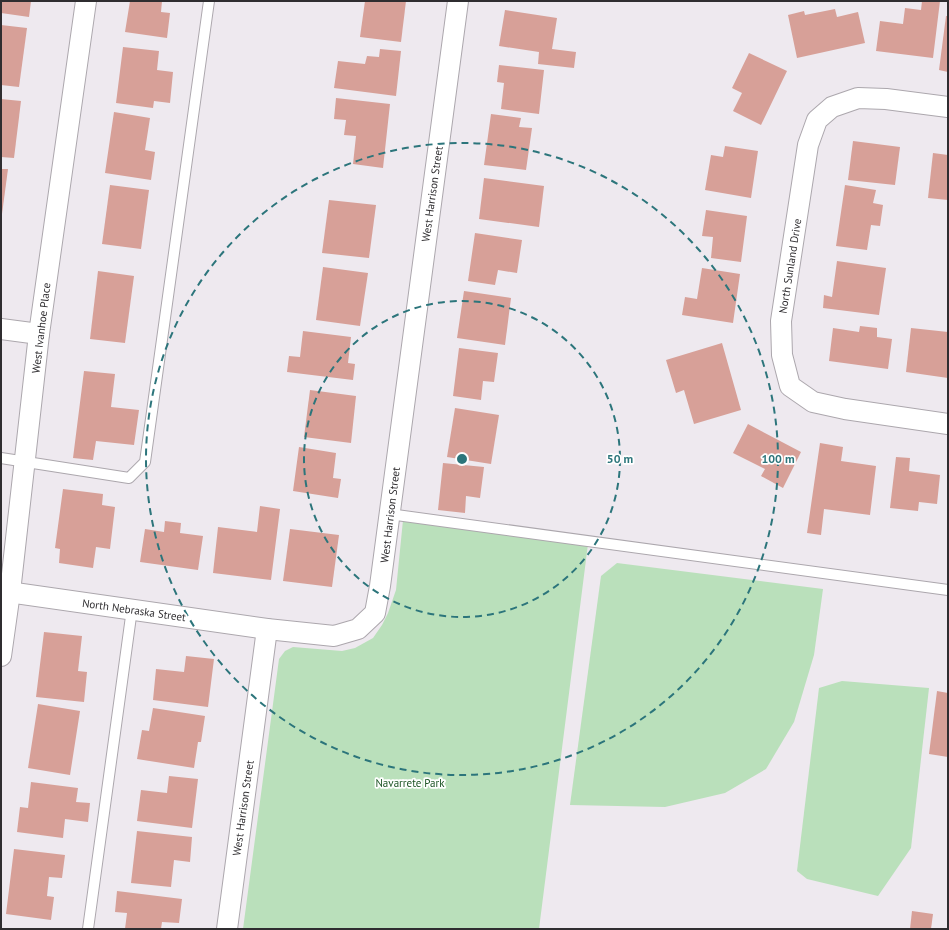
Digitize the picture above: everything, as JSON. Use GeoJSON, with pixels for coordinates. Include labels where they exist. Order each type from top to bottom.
{"type":"FeatureCollection","features":[{"type":"Feature","properties":{"kind":"street","name":"West Ivanhoe Place"},"geometry":{"type":"LineString","coordinates":[[1,656],[5,591],[25,461],[39,334],[86,1]]}},
{"type":"Feature","properties":{"kind":"street","name":"West Harrison Street"},"geometry":{"type":"LineString","coordinates":[[227,929],[267,629],[334,636],[358,629],[375,613],[380,586],[458,1]]}},
{"type":"Feature","properties":{"kind":"street","name":"North Sunland Drive"},"geometry":{"type":"LineString","coordinates":[[948,107],[886,99],[858,98],[832,107],[817,120],[808,145],[781,322],[782,355],[790,386],[813,402],[845,409],[948,424]]}},
{"type":"Feature","properties":{"kind":"street"},"geometry":{"type":"LineString","coordinates":[[1,329],[39,334]]}},
{"type":"Feature","properties":{"kind":"street","name":"North Nebraska Street"},"geometry":{"type":"LineString","coordinates":[[5,591],[267,629]]}},
{"type":"Feature","properties":{"kind":"lane"},"geometry":{"type":"LineString","coordinates":[[1,458],[129,478],[145,462],[209,1]]}},
{"type":"Feature","properties":{"kind":"lane"},"geometry":{"type":"LineString","coordinates":[[389,514],[948,590]]}},
{"type":"Feature","properties":{"kind":"lane"},"geometry":{"type":"LineString","coordinates":[[88,929],[132,609]]}},
{"type":"Feature","properties":{"kind":"green space","name":"Navarrete Park"},"geometry":{"type":"Polygon","coordinates":[[[403,520],[588,544],[539,929],[243,929],[279,659],[285,651],[293,647],[342,651],[355,648],[373,638],[388,613],[396,590],[403,520]]]}},
{"type":"Feature","properties":{"kind":"green space"},"geometry":{"type":"Polygon","coordinates":[[[617,563],[823,589],[814,655],[794,722],[766,769],[725,793],[665,807],[570,805],[601,576],[617,563]]]}},
{"type":"Feature","properties":{"kind":"green space"},"geometry":{"type":"Polygon","coordinates":[[[842,681],[929,688],[911,848],[878,896],[807,879],[797,871],[819,688],[842,681]]]}},
{"type":"Feature","properties":{"kind":"building"},"geometry":{"type":"Polygon","coordinates":[[[1,1],[31,1],[29,17],[1,13],[1,1]]]}},
{"type":"Feature","properties":{"kind":"building"},"geometry":{"type":"Polygon","coordinates":[[[130,1],[162,1],[161,12],[170,13],[167,38],[125,32],[130,1]]]}},
{"type":"Feature","properties":{"kind":"building"},"geometry":{"type":"Polygon","coordinates":[[[365,1],[406,1],[401,42],[360,37],[365,1]]]}},
{"type":"Feature","properties":{"kind":"building"},"geometry":{"type":"Polygon","coordinates":[[[922,1],[940,1],[933,58],[876,51],[880,21],[903,24],[905,8],[921,10],[922,1]]]}},
{"type":"Feature","properties":{"kind":"building"},"geometry":{"type":"Polygon","coordinates":[[[835,9],[837,17],[858,12],[865,43],[797,58],[788,15],[804,11],[805,15],[835,9]]]}},
{"type":"Feature","properties":{"kind":"building"},"geometry":{"type":"Polygon","coordinates":[[[505,10],[557,18],[552,49],[576,52],[574,68],[538,64],[539,52],[499,46],[505,10]]]}},
{"type":"Feature","properties":{"kind":"building"},"geometry":{"type":"Polygon","coordinates":[[[946,16],[948,16],[948,72],[939,70],[946,16]]]}},
{"type":"Feature","properties":{"kind":"building"},"geometry":{"type":"Polygon","coordinates":[[[1,25],[27,28],[19,87],[1,85],[1,25]]]}},
{"type":"Feature","properties":{"kind":"building"},"geometry":{"type":"Polygon","coordinates":[[[123,47],[159,51],[157,70],[173,72],[170,103],[154,101],[153,108],[116,103],[123,47]]]}},
{"type":"Feature","properties":{"kind":"building"},"geometry":{"type":"Polygon","coordinates":[[[380,49],[401,51],[396,96],[334,88],[338,61],[365,64],[367,56],[379,57],[380,49]]]}},
{"type":"Feature","properties":{"kind":"building"},"geometry":{"type":"Polygon","coordinates":[[[749,53],[787,71],[761,125],[733,111],[742,93],[732,88],[749,53]]]}},
{"type":"Feature","properties":{"kind":"building"},"geometry":{"type":"Polygon","coordinates":[[[499,65],[544,70],[539,114],[501,109],[504,83],[497,82],[499,65]]]}},
{"type":"Feature","properties":{"kind":"building"},"geometry":{"type":"Polygon","coordinates":[[[336,98],[390,104],[383,168],[353,164],[356,136],[344,135],[346,120],[334,119],[336,98]]]}},
{"type":"Feature","properties":{"kind":"building"},"geometry":{"type":"Polygon","coordinates":[[[1,99],[21,101],[14,158],[1,157],[1,99]]]}},
{"type":"Feature","properties":{"kind":"building"},"geometry":{"type":"Polygon","coordinates":[[[114,112],[150,118],[145,150],[155,152],[151,180],[105,173],[114,112]]]}},
{"type":"Feature","properties":{"kind":"building"},"geometry":{"type":"Polygon","coordinates":[[[491,114],[521,118],[519,127],[532,128],[526,170],[484,165],[491,114]]]}},
{"type":"Feature","properties":{"kind":"building"},"geometry":{"type":"Polygon","coordinates":[[[853,141],[900,147],[895,185],[848,180],[853,141]]]}},
{"type":"Feature","properties":{"kind":"building"},"geometry":{"type":"Polygon","coordinates":[[[725,146],[758,151],[751,198],[705,190],[711,155],[723,157],[725,146]]]}},
{"type":"Feature","properties":{"kind":"building"},"geometry":{"type":"Polygon","coordinates":[[[933,153],[948,155],[948,200],[928,198],[933,153]]]}},
{"type":"Feature","properties":{"kind":"building"},"geometry":{"type":"Polygon","coordinates":[[[1,169],[8,169],[2,214],[1,214],[1,169]]]}},
{"type":"Feature","properties":{"kind":"building"},"geometry":{"type":"Polygon","coordinates":[[[484,178],[544,186],[539,227],[479,219],[484,178]]]}},
{"type":"Feature","properties":{"kind":"building"},"geometry":{"type":"Polygon","coordinates":[[[110,185],[149,190],[141,249],[102,244],[110,185]]]}},
{"type":"Feature","properties":{"kind":"building"},"geometry":{"type":"Polygon","coordinates":[[[845,185],[876,190],[873,203],[883,205],[880,226],[871,225],[867,250],[836,246],[845,185]]]}},
{"type":"Feature","properties":{"kind":"building"},"geometry":{"type":"Polygon","coordinates":[[[329,200],[376,205],[369,258],[322,253],[329,200]]]}},
{"type":"Feature","properties":{"kind":"building"},"geometry":{"type":"Polygon","coordinates":[[[706,210],[747,216],[741,262],[711,258],[713,237],[702,236],[706,210]]]}},
{"type":"Feature","properties":{"kind":"building"},"geometry":{"type":"Polygon","coordinates":[[[475,233],[522,240],[517,273],[498,270],[495,285],[468,281],[475,233]]]}},
{"type":"Feature","properties":{"kind":"building"},"geometry":{"type":"Polygon","coordinates":[[[837,261],[886,268],[879,315],[823,308],[824,295],[832,297],[837,261]]]}},
{"type":"Feature","properties":{"kind":"building"},"geometry":{"type":"Polygon","coordinates":[[[323,267],[368,273],[360,326],[316,320],[323,267]]]}},
{"type":"Feature","properties":{"kind":"building"},"geometry":{"type":"Polygon","coordinates":[[[702,268],[740,274],[733,323],[682,315],[685,297],[697,299],[702,268]]]}},
{"type":"Feature","properties":{"kind":"building"},"geometry":{"type":"Polygon","coordinates":[[[98,271],[134,276],[125,343],[90,339],[98,271]]]}},
{"type":"Feature","properties":{"kind":"building"},"geometry":{"type":"Polygon","coordinates":[[[464,291],[511,298],[505,345],[457,338],[464,291]]]}},
{"type":"Feature","properties":{"kind":"building"},"geometry":{"type":"Polygon","coordinates":[[[860,326],[877,328],[877,337],[892,339],[888,369],[829,361],[833,328],[859,332],[860,326]]]}},
{"type":"Feature","properties":{"kind":"building"},"geometry":{"type":"Polygon","coordinates":[[[911,328],[948,332],[948,378],[906,372],[911,328]]]}},
{"type":"Feature","properties":{"kind":"building"},"geometry":{"type":"Polygon","coordinates":[[[303,331],[351,337],[348,363],[355,364],[353,380],[287,372],[289,356],[300,357],[303,331]]]}},
{"type":"Feature","properties":{"kind":"building"},"geometry":{"type":"Polygon","coordinates":[[[722,343],[741,410],[694,424],[684,390],[676,393],[666,360],[722,343]]]}},
{"type":"Feature","properties":{"kind":"building"},"geometry":{"type":"Polygon","coordinates":[[[459,348],[498,353],[494,382],[483,381],[481,400],[453,396],[459,348]]]}},
{"type":"Feature","properties":{"kind":"building"},"geometry":{"type":"Polygon","coordinates":[[[84,371],[115,374],[111,407],[139,410],[134,445],[96,441],[93,460],[73,458],[84,371]]]}},
{"type":"Feature","properties":{"kind":"building"},"geometry":{"type":"Polygon","coordinates":[[[310,390],[356,396],[351,443],[304,437],[310,390]]]}},
{"type":"Feature","properties":{"kind":"building"},"geometry":{"type":"Polygon","coordinates":[[[455,408],[499,415],[491,464],[447,457],[455,408]]]}},
{"type":"Feature","properties":{"kind":"building"},"geometry":{"type":"Polygon","coordinates":[[[748,424],[801,452],[783,488],[761,476],[765,469],[733,453],[748,424]]]}},
{"type":"Feature","properties":{"kind":"building"},"geometry":{"type":"Polygon","coordinates":[[[820,443],[843,447],[841,461],[876,466],[870,515],[824,509],[821,535],[807,533],[820,443]]]}},
{"type":"Feature","properties":{"kind":"building"},"geometry":{"type":"Polygon","coordinates":[[[299,447],[336,453],[333,478],[341,479],[338,498],[293,491],[299,447]]]}},
{"type":"Feature","properties":{"kind":"building"},"geometry":{"type":"Polygon","coordinates":[[[896,457],[910,458],[909,471],[940,475],[937,504],[919,502],[918,511],[890,508],[896,457]]]}},
{"type":"Feature","properties":{"kind":"building"},"geometry":{"type":"Polygon","coordinates":[[[443,463],[484,467],[480,498],[466,496],[465,513],[438,510],[443,463]]]}},
{"type":"Feature","properties":{"kind":"building"},"geometry":{"type":"Polygon","coordinates":[[[63,489],[103,494],[102,505],[115,507],[110,549],[96,547],[93,568],[59,563],[60,549],[55,548],[63,489]]]}},
{"type":"Feature","properties":{"kind":"building"},"geometry":{"type":"Polygon","coordinates":[[[260,506],[280,509],[271,580],[213,573],[218,527],[257,532],[260,506]]]}},
{"type":"Feature","properties":{"kind":"building"},"geometry":{"type":"Polygon","coordinates":[[[165,521],[181,523],[180,533],[203,536],[198,570],[140,562],[145,529],[164,532],[165,521]]]}},
{"type":"Feature","properties":{"kind":"building"},"geometry":{"type":"Polygon","coordinates":[[[290,529],[339,535],[332,587],[283,581],[290,529]]]}},
{"type":"Feature","properties":{"kind":"building"},"geometry":{"type":"Polygon","coordinates":[[[44,632],[82,636],[78,671],[87,672],[84,702],[36,697],[44,632]]]}},
{"type":"Feature","properties":{"kind":"building"},"geometry":{"type":"Polygon","coordinates":[[[186,656],[214,659],[208,707],[153,700],[156,669],[184,672],[186,656]]]}},
{"type":"Feature","properties":{"kind":"building"},"geometry":{"type":"Polygon","coordinates":[[[937,691],[948,693],[948,757],[929,754],[937,691]]]}},
{"type":"Feature","properties":{"kind":"building"},"geometry":{"type":"Polygon","coordinates":[[[38,704],[80,711],[70,775],[28,768],[38,704]]]}},
{"type":"Feature","properties":{"kind":"building"},"geometry":{"type":"Polygon","coordinates":[[[153,708],[205,716],[201,742],[198,742],[194,768],[137,759],[142,730],[149,731],[153,708]]]}},
{"type":"Feature","properties":{"kind":"building"},"geometry":{"type":"Polygon","coordinates":[[[169,776],[198,779],[192,828],[137,821],[141,790],[167,793],[169,776]]]}},
{"type":"Feature","properties":{"kind":"building"},"geometry":{"type":"Polygon","coordinates":[[[31,782],[78,788],[76,802],[90,803],[88,822],[65,819],[63,838],[17,832],[20,807],[28,808],[31,782]]]}},
{"type":"Feature","properties":{"kind":"building"},"geometry":{"type":"Polygon","coordinates":[[[137,831],[192,837],[190,862],[174,860],[171,887],[131,883],[137,831]]]}},
{"type":"Feature","properties":{"kind":"building"},"geometry":{"type":"Polygon","coordinates":[[[14,849],[65,855],[62,878],[49,877],[47,896],[54,897],[51,920],[6,914],[14,849]]]}},
{"type":"Feature","properties":{"kind":"building"},"geometry":{"type":"Polygon","coordinates":[[[117,891],[182,899],[179,923],[162,922],[161,929],[125,929],[127,913],[115,912],[117,891]]]}},
{"type":"Feature","properties":{"kind":"building"},"geometry":{"type":"Polygon","coordinates":[[[912,911],[933,914],[931,929],[910,929],[912,911]]]}}]}
